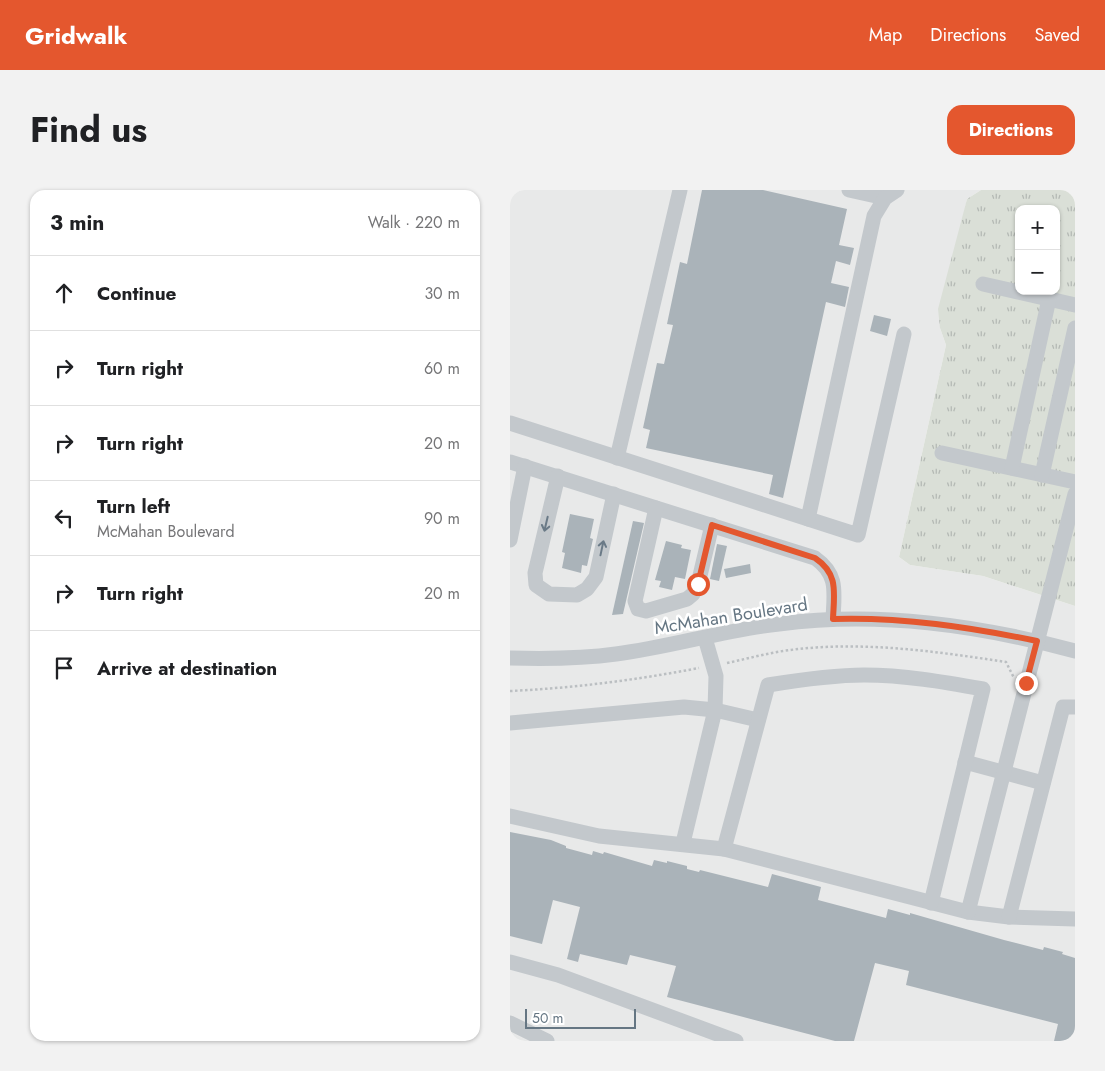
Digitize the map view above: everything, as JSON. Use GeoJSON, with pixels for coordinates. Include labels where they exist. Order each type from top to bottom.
{"type":"FeatureCollection","features":[{"type":"Feature","properties":{"kind":"street"},"geometry":{"type":"LineString","coordinates":[[617,458],[680,190]]}},
{"type":"Feature","properties":{"kind":"street"},"geometry":{"type":"LineString","coordinates":[[849,190],[891,194]]}},
{"type":"Feature","properties":{"kind":"street"},"geometry":{"type":"LineString","coordinates":[[808,519],[874,216],[891,194]]}},
{"type":"Feature","properties":{"kind":"street"},"geometry":{"type":"LineString","coordinates":[[983,284],[1075,305]]}},
{"type":"Feature","properties":{"kind":"street"},"geometry":{"type":"LineString","coordinates":[[1012,468],[1049,299]]}},
{"type":"Feature","properties":{"kind":"street"},"geometry":{"type":"LineString","coordinates":[[1042,475],[1075,328]]}},
{"type":"Feature","properties":{"kind":"street"},"geometry":{"type":"LineString","coordinates":[[510,424],[858,535],[904,334]]}},
{"type":"Feature","properties":{"kind":"street"},"geometry":{"type":"LineString","coordinates":[[942,452],[1075,482]]}},
{"type":"Feature","properties":{"kind":"street"},"geometry":{"type":"LineString","coordinates":[[510,462],[815,558],[827,566],[833,579],[833,619]]}},
{"type":"Feature","properties":{"kind":"street"},"geometry":{"type":"LineString","coordinates":[[510,540],[525,466]]}},
{"type":"Feature","properties":{"kind":"street"},"geometry":{"type":"LineString","coordinates":[[558,476],[535,573],[536,586],[549,594],[577,596],[587,589],[596,577],[614,494]]}},
{"type":"Feature","properties":{"kind":"street"},"geometry":{"type":"LineString","coordinates":[[968,912],[1075,494]]}},
{"type":"Feature","properties":{"kind":"street"},"geometry":{"type":"LineString","coordinates":[[656,508],[635,601],[638,609],[646,611],[687,599],[693,594],[698,584],[712,525]]}},
{"type":"Feature","properties":{"kind":"street","name":"McMahan Boulevard"},"geometry":{"type":"LineString","coordinates":[[510,658],[580,658],[616,654],[777,624],[833,619],[916,621],[961,626],[1037,641],[1075,651]]}},
{"type":"Feature","properties":{"kind":"street"},"geometry":{"type":"LineString","coordinates":[[682,843],[715,710],[716,676],[705,638]]}},
{"type":"Feature","properties":{"kind":"street"},"geometry":{"type":"LineString","coordinates":[[724,849],[768,685],[804,679],[863,675],[928,680],[983,690],[930,903]]}},
{"type":"Feature","properties":{"kind":"street"},"geometry":{"type":"LineString","coordinates":[[1009,917],[1063,706],[1075,707]]}},
{"type":"Feature","properties":{"kind":"street"},"geometry":{"type":"LineString","coordinates":[[510,723],[684,707],[715,710],[758,720]]}},
{"type":"Feature","properties":{"kind":"street"},"geometry":{"type":"LineString","coordinates":[[965,762],[1044,783]]}},
{"type":"Feature","properties":{"kind":"street"},"geometry":{"type":"LineString","coordinates":[[510,816],[599,836],[682,843],[724,849],[968,912],[1009,917],[1075,919]]}},
{"type":"Feature","properties":{"kind":"street"},"geometry":{"type":"LineString","coordinates":[[510,962],[558,975],[736,1041]]}},
{"type":"Feature","properties":{"kind":"street"},"geometry":{"type":"LineString","coordinates":[[510,1023],[547,1041]]}},
{"type":"Feature","properties":{"kind":"path"},"geometry":{"type":"LineString","coordinates":[[510,691],[629,682],[785,651],[844,648],[924,650],[1006,662],[1012,677],[1026,683]]}},
{"type":"Feature","properties":{"kind":"shaded area"},"geometry":{"type":"Polygon","coordinates":[[[510,190],[981,190],[967,199],[940,328],[946,345],[899,557],[910,565],[983,576],[1075,606],[1075,1041],[510,1041],[510,190]]]}},
{"type":"Feature","properties":{"kind":"green space"},"geometry":{"type":"Polygon","coordinates":[[[981,190],[1075,190],[1075,606],[983,576],[910,565],[899,557],[946,345],[940,328],[938,309],[967,199],[981,190]]]}},
{"type":"Feature","properties":{"kind":"building"},"geometry":{"type":"Polygon","coordinates":[[[702,190],[763,190],[847,209],[839,245],[854,248],[850,265],[836,261],[831,283],[849,287],[845,307],[826,302],[783,498],[769,494],[773,475],[646,448],[650,430],[643,428],[657,363],[664,364],[673,325],[667,324],[680,262],[687,264],[702,190]]]}},
{"type":"Feature","properties":{"kind":"building"},"geometry":{"type":"Polygon","coordinates":[[[874,315],[891,319],[887,336],[870,331],[874,315]]]}},
{"type":"Feature","properties":{"kind":"building"},"geometry":{"type":"Polygon","coordinates":[[[570,514],[594,519],[590,538],[593,539],[587,566],[582,565],[581,573],[562,568],[565,553],[562,552],[570,514]]]}},
{"type":"Feature","properties":{"kind":"building"},"geometry":{"type":"Polygon","coordinates":[[[633,521],[644,523],[623,614],[612,615],[633,521]]]}},
{"type":"Feature","properties":{"kind":"building"},"geometry":{"type":"Polygon","coordinates":[[[666,541],[682,545],[681,548],[691,550],[685,579],[675,577],[672,590],[659,587],[661,581],[655,580],[666,541]]]}},
{"type":"Feature","properties":{"kind":"building"},"geometry":{"type":"Polygon","coordinates":[[[717,544],[727,546],[719,581],[710,579],[717,544]]]}},
{"type":"Feature","properties":{"kind":"building"},"geometry":{"type":"Polygon","coordinates":[[[750,564],[751,573],[726,578],[724,569],[750,564]]]}},
{"type":"Feature","properties":{"kind":"building"},"geometry":{"type":"Polygon","coordinates":[[[510,832],[551,840],[566,846],[566,848],[592,855],[593,851],[603,854],[604,852],[652,866],[654,860],[667,863],[667,861],[687,866],[687,869],[699,872],[700,870],[768,887],[772,874],[821,887],[818,900],[886,918],[888,909],[910,915],[910,913],[1043,950],[1044,947],[1063,952],[1062,954],[1075,958],[1075,1041],[1054,1041],[1058,1024],[906,985],[909,971],[875,963],[854,1041],[835,1041],[667,997],[676,966],[630,955],[627,965],[580,954],[578,962],[567,959],[580,907],[553,900],[542,944],[510,936],[510,832]]]}},
{"type":"Feature","properties":{"kind":"route"},"geometry":{"type":"LineString","coordinates":[[698,584],[712,525],[815,558],[827,566],[833,579],[833,619],[916,621],[961,626],[1037,641],[1026,683]]}}]}
